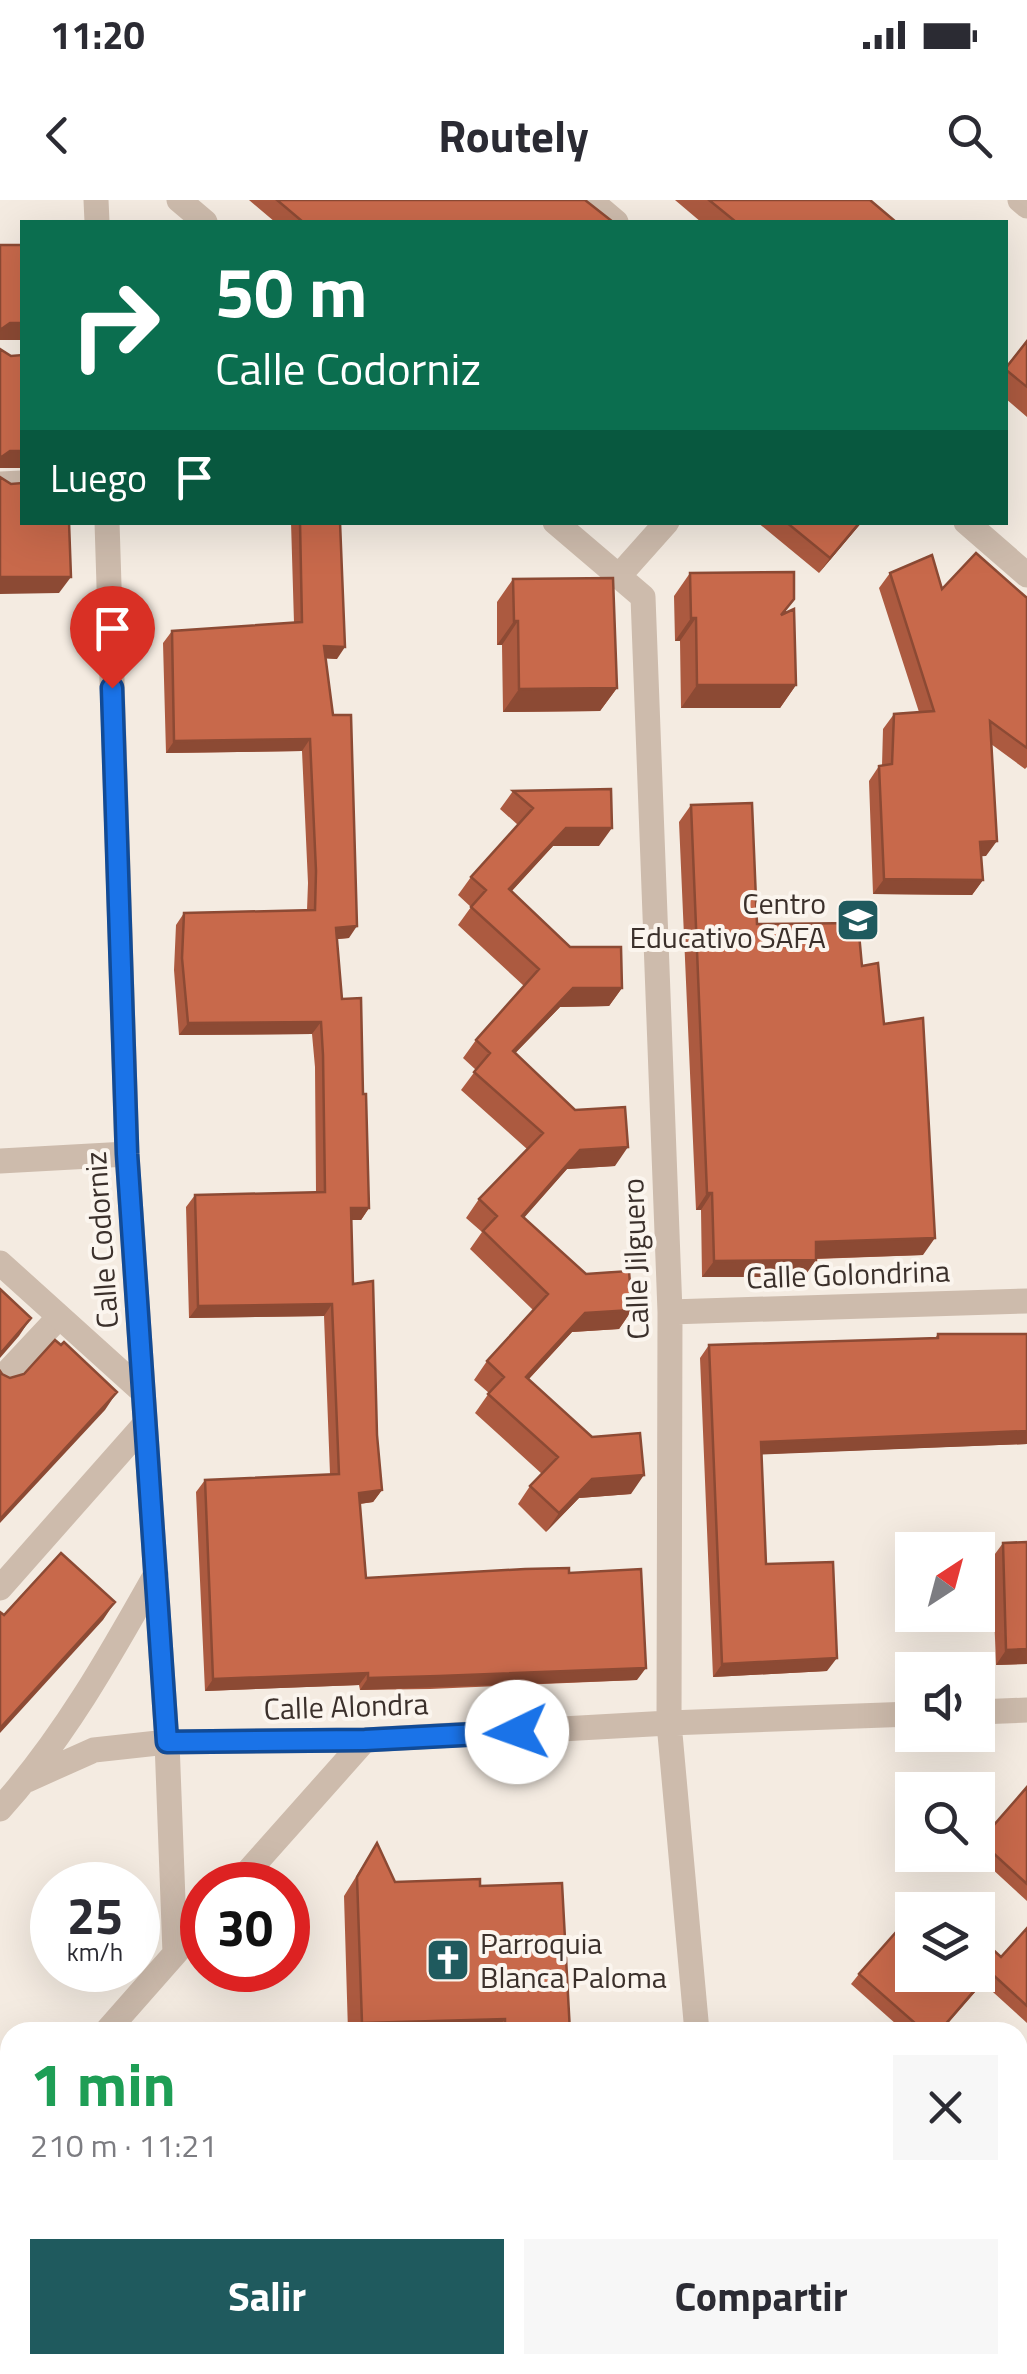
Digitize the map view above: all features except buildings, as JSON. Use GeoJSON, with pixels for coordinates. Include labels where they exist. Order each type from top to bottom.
{"type":"FeatureCollection","features":[{"type":"Feature","properties":{"kind":"street"},"geometry":{"type":"LineString","coordinates":[[179,200],[203,220]]}},
{"type":"Feature","properties":{"kind":"street"},"geometry":{"type":"LineString","coordinates":[[590,200],[614,220]]}},
{"type":"Feature","properties":{"kind":"street"},"geometry":{"type":"LineString","coordinates":[[1020,200],[1027,206]]}},
{"type":"Feature","properties":{"kind":"street","name":"Calle Codorniz"},"geometry":{"type":"LineString","coordinates":[[106,525],[127,1154],[167,1742],[176,1954]]}},
{"type":"Feature","properties":{"kind":"street","name":"Calle Jilguero"},"geometry":{"type":"LineString","coordinates":[[558,525],[643,597],[670,1312],[669,1723],[696,2022]]}},
{"type":"Feature","properties":{"kind":"street"},"geometry":{"type":"LineString","coordinates":[[618,577],[664,525]]}},
{"type":"Feature","properties":{"kind":"street"},"geometry":{"type":"LineString","coordinates":[[969,525],[1027,575]]}},
{"type":"Feature","properties":{"kind":"street"},"geometry":{"type":"LineString","coordinates":[[0,1161],[127,1154]]}},
{"type":"Feature","properties":{"kind":"street"},"geometry":{"type":"LineString","coordinates":[[0,1263],[143,1392]]}},
{"type":"Feature","properties":{"kind":"street","name":"Calle Golondrina"},"geometry":{"type":"LineString","coordinates":[[670,1312],[1027,1300]]}},
{"type":"Feature","properties":{"kind":"street"},"geometry":{"type":"LineString","coordinates":[[0,1380],[60,1317]]}},
{"type":"Feature","properties":{"kind":"street"},"geometry":{"type":"LineString","coordinates":[[0,1588],[145,1424]]}},
{"type":"Feature","properties":{"kind":"street"},"geometry":{"type":"LineString","coordinates":[[0,1809],[27,1780],[101,1672],[156,1574]]}},
{"type":"Feature","properties":{"kind":"street"},"geometry":{"type":"LineString","coordinates":[[995,1711],[1027,1710]]}},
{"type":"Feature","properties":{"kind":"street","name":"Calle Alondra"},"geometry":{"type":"LineString","coordinates":[[27,1780],[94,1750],[167,1742],[365,1740],[895,1715]]}},
{"type":"Feature","properties":{"kind":"street"},"geometry":{"type":"LineString","coordinates":[[256,1862],[365,1740]]}},
{"type":"Feature","properties":{"kind":"street"},"geometry":{"type":"LineString","coordinates":[[115,2022],[180,1949]]}},
{"type":"Feature","properties":{"kind":"place","name":"Centro Educativo SAFA"},"geometry":{"type":"Point","coordinates":[858,920]}},
{"type":"Feature","properties":{"kind":"place","name":"Parroquia Blanca Paloma"},"geometry":{"type":"Point","coordinates":[448,1960]}},
{"type":"Feature","properties":{"kind":"route"},"geometry":{"type":"LineString","coordinates":[[112,688],[127,1154],[167,1742],[365,1740],[517,1732]]}}]}
